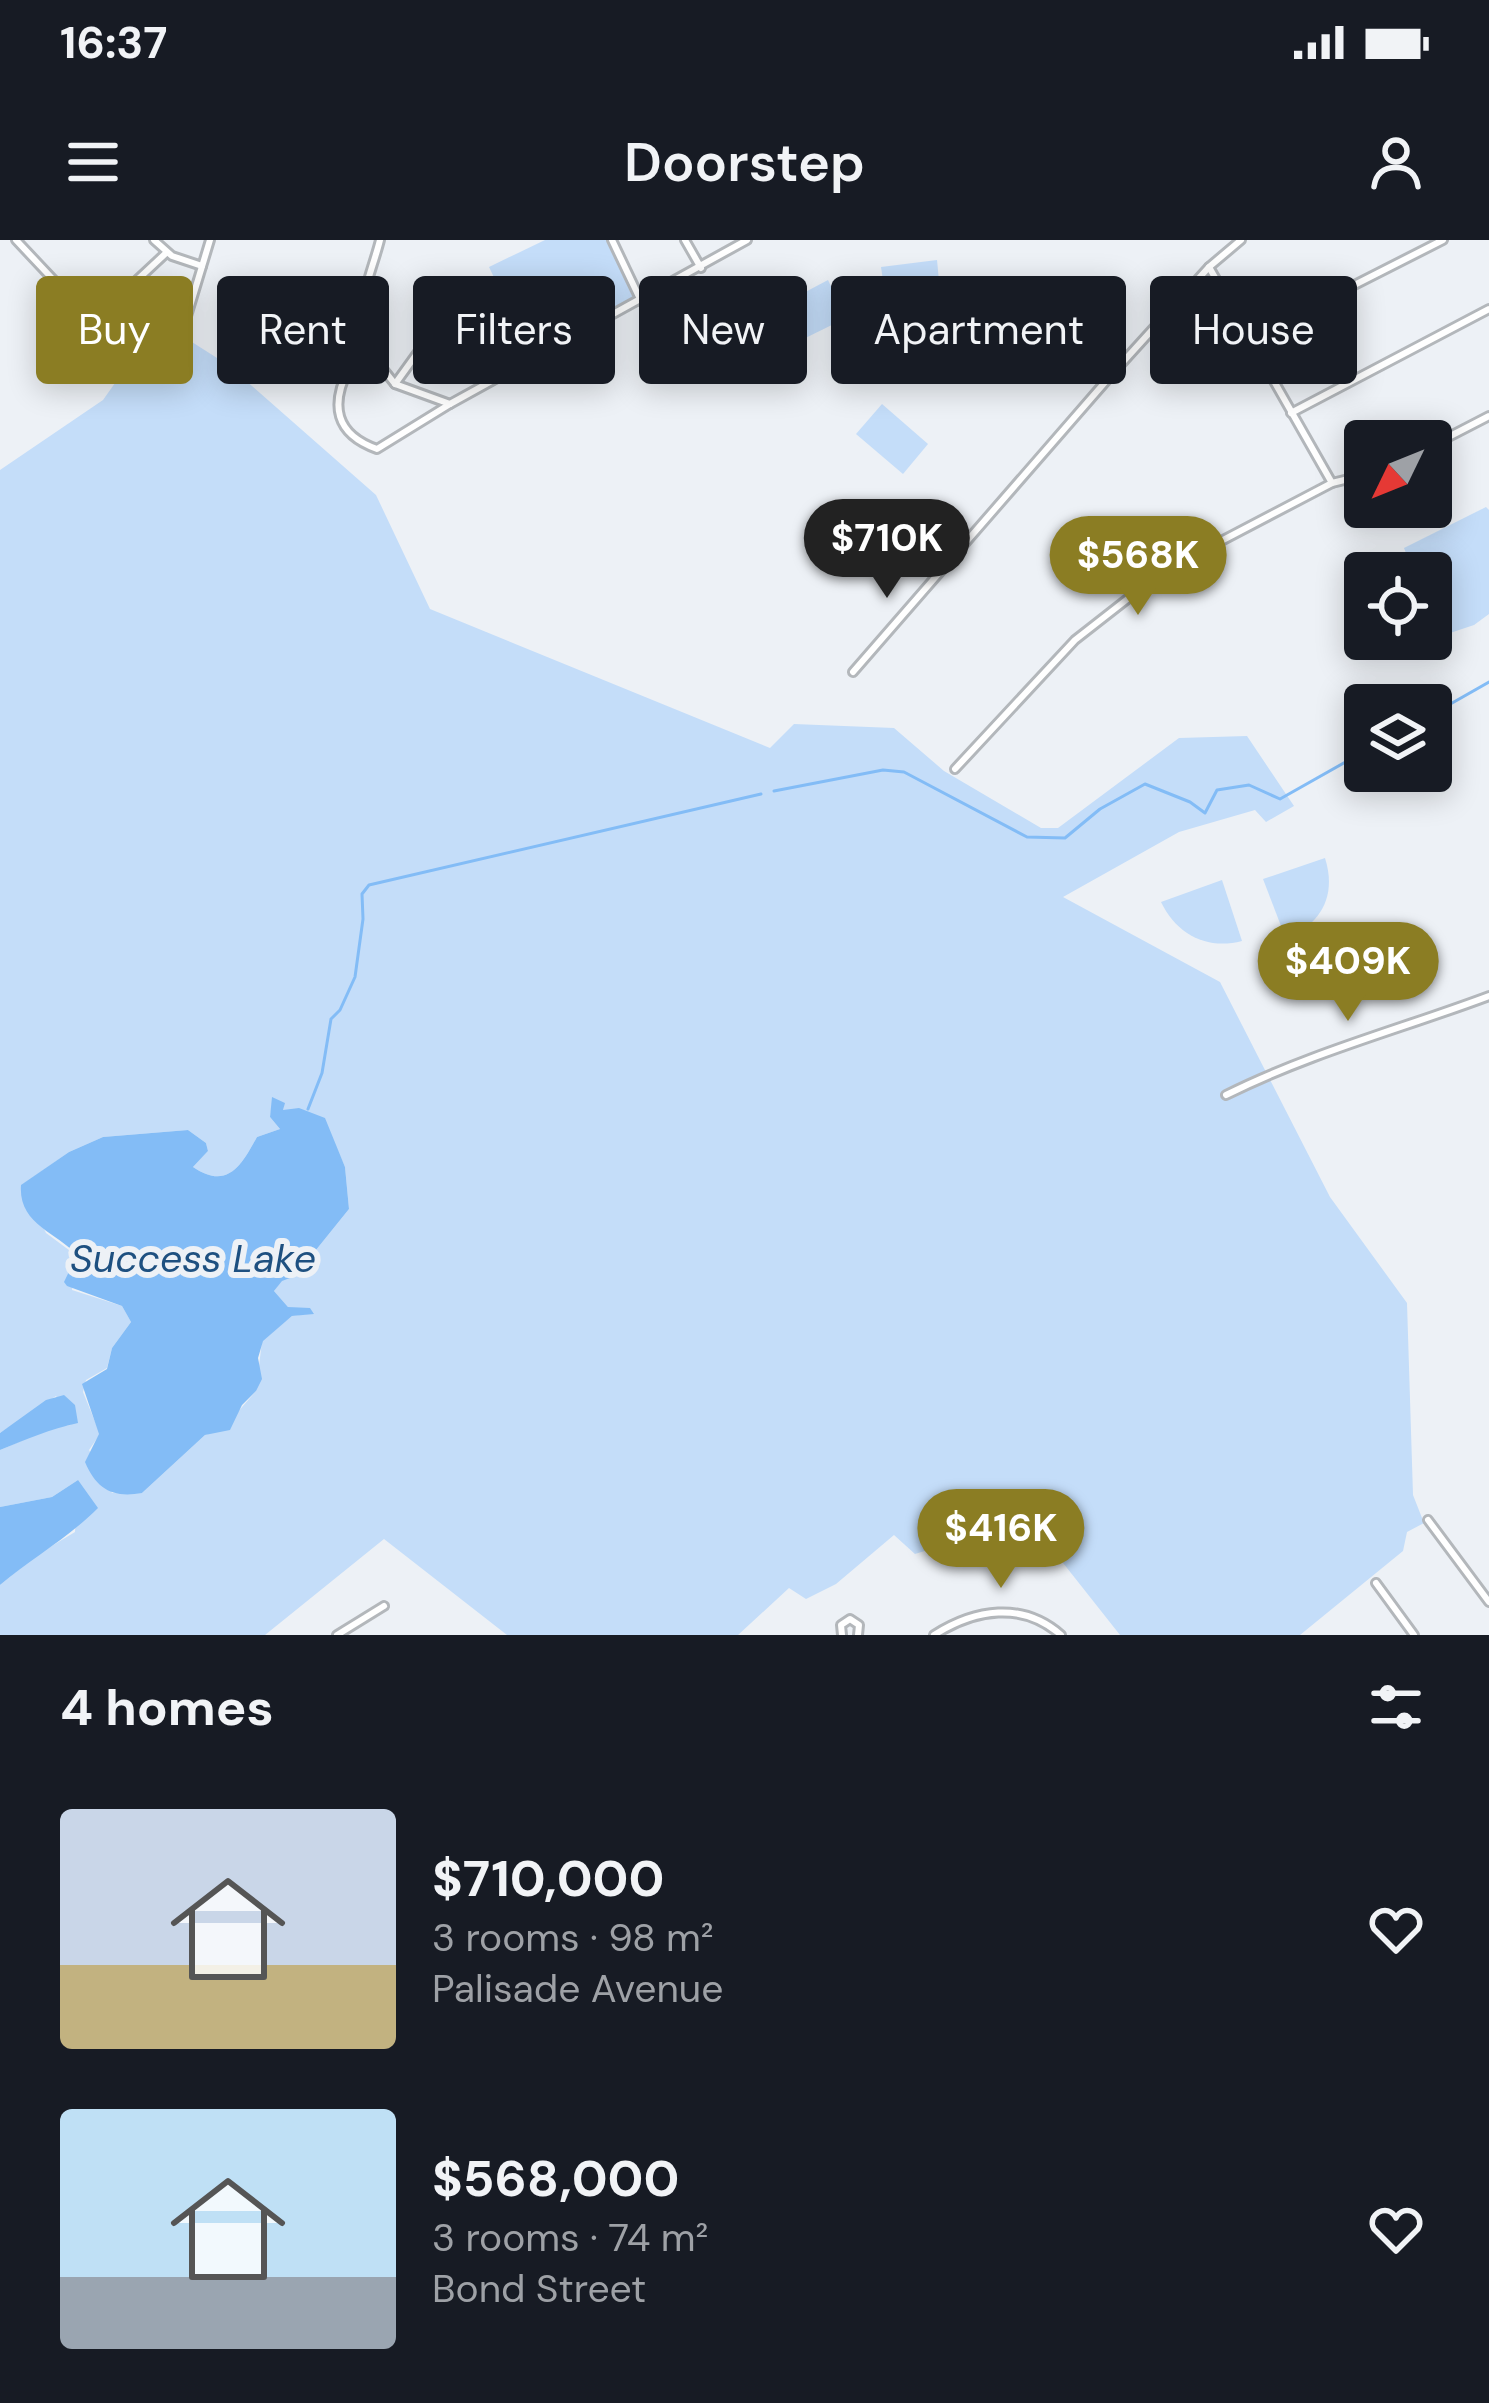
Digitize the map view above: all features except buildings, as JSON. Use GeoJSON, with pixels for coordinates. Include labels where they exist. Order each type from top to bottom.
{"type":"FeatureCollection","features":[{"type":"Feature","properties":{"kind":"street"},"geometry":{"type":"LineString","coordinates":[[16,240],[92,316],[105,310],[166,253]]}},
{"type":"Feature","properties":{"kind":"street"},"geometry":{"type":"LineString","coordinates":[[154,240],[166,253],[202,266]]}},
{"type":"Feature","properties":{"kind":"street"},"geometry":{"type":"LineString","coordinates":[[193,296],[210,240]]}},
{"type":"Feature","properties":{"kind":"street"},"geometry":{"type":"LineString","coordinates":[[370,276],[380,240]]}},
{"type":"Feature","properties":{"kind":"street"},"geometry":{"type":"LineString","coordinates":[[612,240],[639,297]]}},
{"type":"Feature","properties":{"kind":"street"},"geometry":{"type":"LineString","coordinates":[[685,240],[701,268]]}},
{"type":"Feature","properties":{"kind":"street"},"geometry":{"type":"LineString","coordinates":[[686,276],[747,240]]}},
{"type":"Feature","properties":{"kind":"street"},"geometry":{"type":"LineString","coordinates":[[853,672],[1210,267],[1241,240]]}},
{"type":"Feature","properties":{"kind":"street"},"geometry":{"type":"LineString","coordinates":[[1357,284],[1443,240]]}},
{"type":"Feature","properties":{"kind":"street"},"geometry":{"type":"LineString","coordinates":[[1210,267],[1215,276]]}},
{"type":"Feature","properties":{"kind":"street"},"geometry":{"type":"LineString","coordinates":[[341,384],[338,421],[364,445],[386,447],[450,404],[639,302]]}},
{"type":"Feature","properties":{"kind":"street"},"geometry":{"type":"LineString","coordinates":[[1292,413],[1489,309]]}},
{"type":"Feature","properties":{"kind":"street"},"geometry":{"type":"LineString","coordinates":[[395,384],[413,360]]}},
{"type":"Feature","properties":{"kind":"street"},"geometry":{"type":"LineString","coordinates":[[389,376],[395,384],[450,404]]}},
{"type":"Feature","properties":{"kind":"street"},"geometry":{"type":"LineString","coordinates":[[1277,384],[1332,483]]}},
{"type":"Feature","properties":{"kind":"street"},"geometry":{"type":"LineString","coordinates":[[1452,435],[1489,416]]}},
{"type":"Feature","properties":{"kind":"street"},"geometry":{"type":"LineString","coordinates":[[955,769],[1075,640],[1162,572],[1344,480]]}},
{"type":"Feature","properties":{"kind":"street"},"geometry":{"type":"LineString","coordinates":[[1226,1095],[1290,1063],[1370,1040],[1489,996]]}},
{"type":"Feature","properties":{"kind":"street"},"geometry":{"type":"LineString","coordinates":[[1428,1520],[1489,1602]]}},
{"type":"Feature","properties":{"kind":"street"},"geometry":{"type":"LineString","coordinates":[[1376,1583],[1414,1635]]}},
{"type":"Feature","properties":{"kind":"street"},"geometry":{"type":"LineString","coordinates":[[338,1635],[384,1606]]}},
{"type":"Feature","properties":{"kind":"street"},"geometry":{"type":"LineString","coordinates":[[934,1635],[985,1612],[1038,1617],[1061,1635]]}},
{"type":"Feature","properties":{"kind":"street"},"geometry":{"type":"LineString","coordinates":[[842,1635],[841,1625],[850,1619],[859,1625],[858,1635]]}},
{"type":"Feature","properties":{"kind":"shaded area"},"geometry":{"type":"Polygon","coordinates":[[[545,240],[607,240],[634,300],[615,311],[615,276],[493,276],[489,267],[545,240]]]}},
{"type":"Feature","properties":{"kind":"shaded area"},"geometry":{"type":"Polygon","coordinates":[[[937,260],[939,276],[882,276],[881,267],[937,260]]]}},
{"type":"Feature","properties":{"kind":"shaded area"},"geometry":{"type":"Polygon","coordinates":[[[828,280],[831,286],[831,325],[807,337],[807,291],[828,280]]]}},
{"type":"Feature","properties":{"kind":"shaded area"},"geometry":{"type":"Polygon","coordinates":[[[193,343],[217,358],[217,384],[250,384],[376,495],[430,609],[770,748],[794,724],[894,728],[944,771],[1041,828],[1058,828],[1179,738],[1247,736],[1294,806],[1266,822],[1255,810],[1179,832],[1063,897],[1220,982],[1330,1197],[1407,1303],[1413,1495],[1424,1523],[1407,1532],[1403,1551],[1300,1635],[1120,1635],[1052,1549],[1001,1569],[986,1532],[915,1554],[894,1535],[836,1584],[806,1599],[789,1588],[738,1635],[507,1635],[384,1539],[265,1635],[0,1635],[0,1585],[75,1532],[78,1480],[52,1497],[0,1507],[0,1450],[71,1425],[56,1396],[0,1433],[0,470],[103,400],[114,384],[193,384],[193,343]],[[273,1099],[270,1117],[280,1129],[257,1137],[239,1165],[225,1175],[205,1174],[193,1167],[208,1151],[206,1143],[188,1130],[103,1137],[69,1152],[22,1185],[46,1233],[77,1256],[72,1290],[122,1306],[131,1322],[112,1348],[107,1368],[86,1380],[83,1392],[100,1434],[89,1450],[112,1493],[142,1493],[205,1435],[223,1429],[256,1391],[262,1341],[292,1316],[314,1313],[288,1307],[274,1291],[282,1280],[295,1276],[349,1209],[345,1167],[329,1131],[283,1110],[284,1103],[273,1099]]]}},
{"type":"Feature","properties":{"kind":"shaded area"},"geometry":{"type":"Polygon","coordinates":[[[882,404],[928,444],[903,474],[856,434],[882,404]]]}},
{"type":"Feature","properties":{"kind":"shaded area"},"geometry":{"type":"Polygon","coordinates":[[[1486,507],[1489,510],[1489,614],[1452,632],[1452,552],[1406,552],[1404,548],[1486,507]]]}},
{"type":"Feature","properties":{"kind":"shaded area"},"geometry":{"type":"Polygon","coordinates":[[[1325,858],[1329,885],[1323,907],[1309,925],[1286,939],[1263,879],[1325,858]]]}},
{"type":"Feature","properties":{"kind":"shaded area"},"geometry":{"type":"Polygon","coordinates":[[[1222,880],[1242,941],[1217,943],[1194,937],[1175,923],[1161,902],[1222,880]]]}},
{"type":"Feature","properties":{"kind":"water","name":"Success Lake"},"geometry":{"type":"Polygon","coordinates":[[[272,1097],[285,1103],[283,1110],[299,1108],[325,1118],[345,1167],[349,1209],[295,1276],[274,1291],[288,1307],[310,1308],[314,1314],[292,1316],[263,1341],[258,1358],[262,1379],[230,1430],[205,1435],[142,1493],[107,1490],[85,1462],[99,1434],[82,1384],[107,1369],[112,1348],[131,1322],[122,1306],[67,1286],[64,1282],[77,1255],[32,1218],[21,1185],[69,1152],[103,1137],[188,1130],[206,1143],[208,1151],[193,1167],[205,1174],[225,1175],[239,1165],[257,1137],[280,1129],[270,1117],[272,1097]]]}},
{"type":"Feature","properties":{"kind":"water"},"geometry":{"type":"Polygon","coordinates":[[[64,1395],[75,1405],[78,1423],[0,1450],[0,1433],[46,1400],[64,1395]]]}},
{"type":"Feature","properties":{"kind":"water"},"geometry":{"type":"Polygon","coordinates":[[[78,1480],[98,1508],[0,1585],[0,1507],[52,1497],[78,1480]]]}},
{"type":"Feature","properties":{"kind":"waterway"},"geometry":{"type":"LineString","coordinates":[[1452,703],[1489,682]]}},
{"type":"Feature","properties":{"kind":"waterway"},"geometry":{"type":"LineString","coordinates":[[774,791],[883,770],[904,772],[1027,837],[1065,838],[1100,809],[1145,784],[1205,813],[1217,790],[1249,785],[1280,799],[1344,763]]}},
{"type":"Feature","properties":{"kind":"waterway"},"geometry":{"type":"LineString","coordinates":[[308,1109],[322,1073],[331,1019],[355,977],[362,894],[369,885],[761,794]]}}]}
